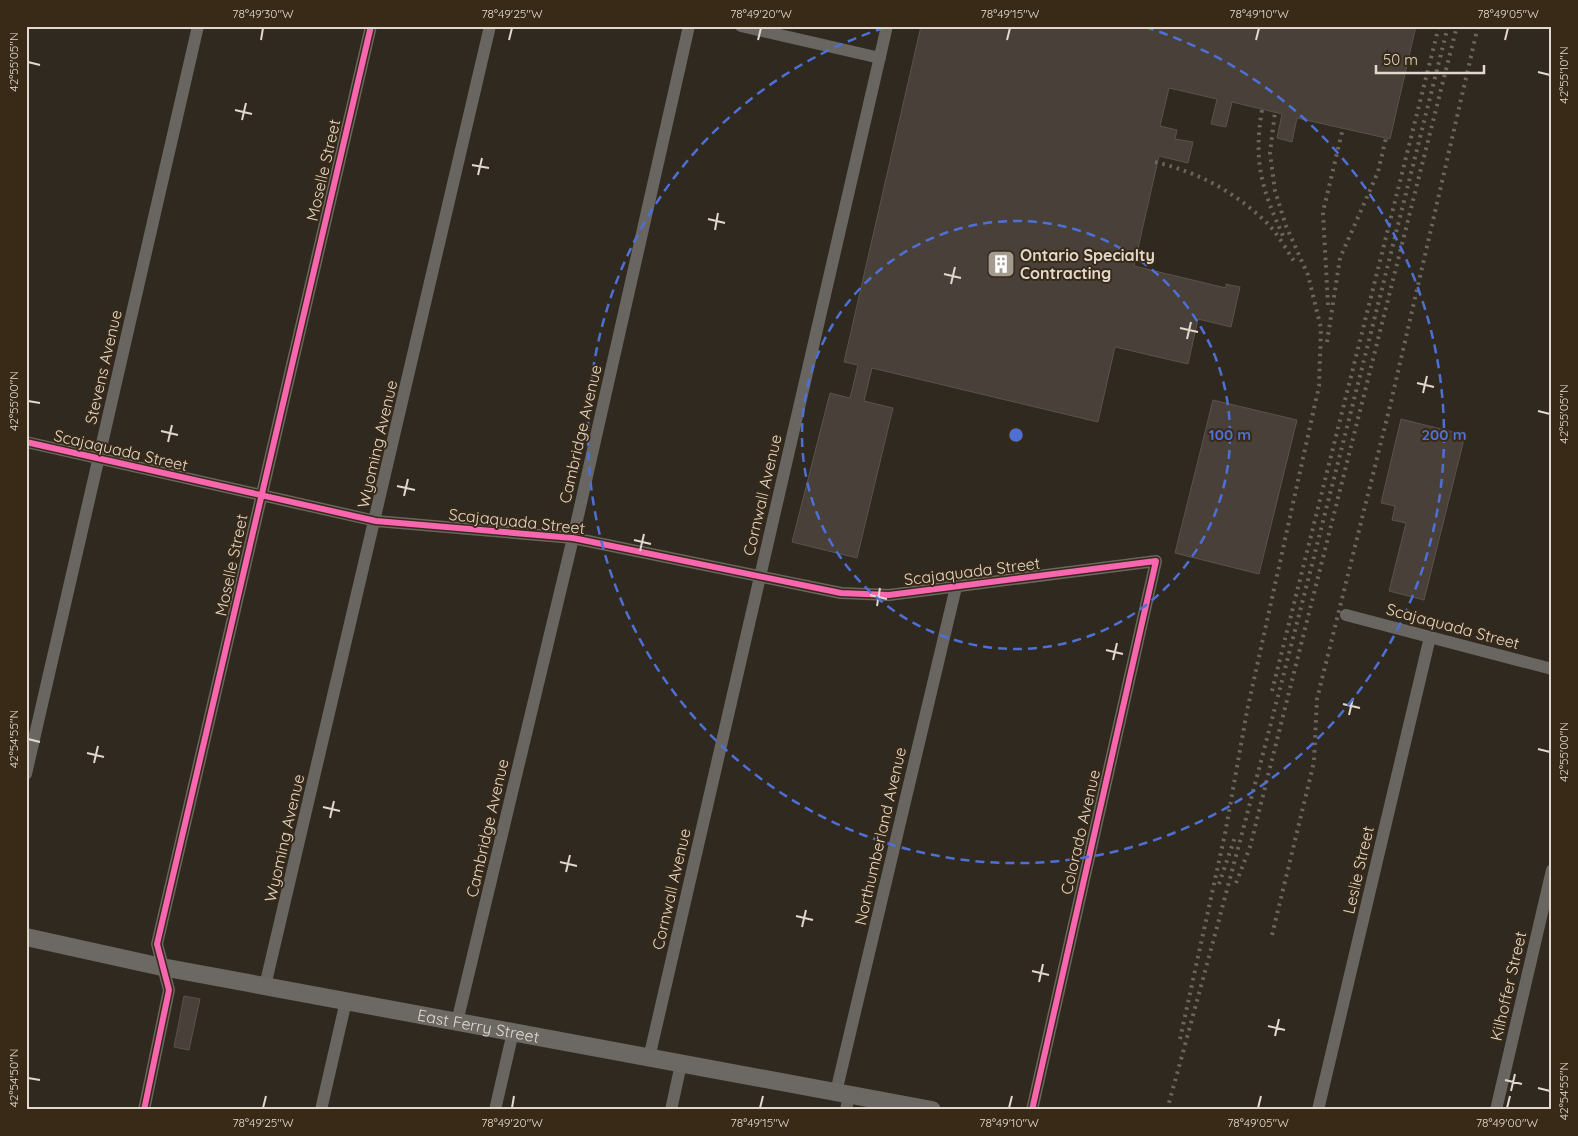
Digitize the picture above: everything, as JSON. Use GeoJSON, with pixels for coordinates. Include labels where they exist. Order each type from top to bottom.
{"type":"FeatureCollection","features":[{"type":"Feature","properties":{"kind":"street","name":"Stevens Avenue"},"geometry":{"type":"LineString","coordinates":[[26,774],[198,26]]}},
{"type":"Feature","properties":{"kind":"street","name":"Moselle Street"},"geometry":{"type":"LineString","coordinates":[[144,1110],[170,990],[157,944],[260,495],[371,26]]}},
{"type":"Feature","properties":{"kind":"street","name":"Wyoming Avenue"},"geometry":{"type":"LineString","coordinates":[[265,986],[376,521],[490,26]]}},
{"type":"Feature","properties":{"kind":"street","name":"Cambridge Avenue"},"geometry":{"type":"LineString","coordinates":[[457,1022],[573,538],[689,26]]}},
{"type":"Feature","properties":{"kind":"street"},"geometry":{"type":"LineString","coordinates":[[741,26],[880,58]]}},
{"type":"Feature","properties":{"kind":"street","name":"Cornwall Avenue"},"geometry":{"type":"LineString","coordinates":[[649,1058],[887,26]]}},
{"type":"Feature","properties":{"kind":"street","name":"Scajaquada Street"},"geometry":{"type":"LineString","coordinates":[[26,442],[376,521],[573,538],[841,593],[874,595],[1156,561]]}},
{"type":"Feature","properties":{"kind":"street","name":"Colorado Avenue"},"geometry":{"type":"LineString","coordinates":[[1032,1110],[1156,561]]}},
{"type":"Feature","properties":{"kind":"street","name":"Northumberland Avenue"},"geometry":{"type":"LineString","coordinates":[[844,1099],[956,586]]}},
{"type":"Feature","properties":{"kind":"street","name":"Scajaquada Street"},"geometry":{"type":"LineString","coordinates":[[1346,615],[1552,669]]}},
{"type":"Feature","properties":{"kind":"street","name":"Leslie Street"},"geometry":{"type":"LineString","coordinates":[[1318,1110],[1430,637]]}},
{"type":"Feature","properties":{"kind":"street","name":"Kilhoffer Street"},"geometry":{"type":"LineString","coordinates":[[1496,1110],[1552,870]]}},
{"type":"Feature","properties":{"kind":"street","name":"East Ferry Street"},"geometry":{"type":"LineString","coordinates":[[26,937],[162,967],[681,1064],[844,1099],[932,1110]]}},
{"type":"Feature","properties":{"kind":"street"},"geometry":{"type":"LineString","coordinates":[[321,1110],[346,1001]]}},
{"type":"Feature","properties":{"kind":"street"},"geometry":{"type":"LineString","coordinates":[[495,1110],[512,1032]]}},
{"type":"Feature","properties":{"kind":"street"},"geometry":{"type":"LineString","coordinates":[[671,1110],[681,1064]]}},
{"type":"Feature","properties":{"kind":"building","name":"Ontario Specialty Contracting"},"geometry":{"type":"Polygon","coordinates":[[[921,26],[1416,26],[1390,139],[1297,118],[1292,142],[1277,138],[1282,114],[1232,102],[1226,127],[1211,124],[1217,99],[1169,88],[1160,126],[1177,130],[1175,139],[1193,142],[1188,163],[1159,156],[1134,266],[1226,288],[1226,284],[1240,287],[1231,327],[1198,319],[1188,364],[1115,347],[1098,422],[872,368],[864,401],[893,408],[857,558],[792,542],[830,393],[850,398],[858,365],[844,362],[921,26]]]}},
{"type":"Feature","properties":{"kind":"building"},"geometry":{"type":"Polygon","coordinates":[[[1213,400],[1297,420],[1259,574],[1175,553],[1213,400]]]}},
{"type":"Feature","properties":{"kind":"building"},"geometry":{"type":"Polygon","coordinates":[[[1401,419],[1465,435],[1424,600],[1389,591],[1406,523],[1392,520],[1395,506],[1381,503],[1401,419]]]}},
{"type":"Feature","properties":{"kind":"building"},"geometry":{"type":"Polygon","coordinates":[[[184,996],[200,999],[189,1050],[174,1047],[184,996]]]}},
{"type":"Feature","properties":{"kind":"railway"},"geometry":{"type":"LineString","coordinates":[[1272,691],[1439,26]]}},
{"type":"Feature","properties":{"kind":"railway"},"geometry":{"type":"LineString","coordinates":[[1167,1110],[1276,704],[1448,26]]}},
{"type":"Feature","properties":{"kind":"railway"},"geometry":{"type":"LineString","coordinates":[[1236,883],[1250,847],[1457,26]]}},
{"type":"Feature","properties":{"kind":"railway"},"geometry":{"type":"LineString","coordinates":[[1272,935],[1314,762],[1317,699],[1391,402],[1478,26]]}},
{"type":"Feature","properties":{"kind":"railway"},"geometry":{"type":"LineString","coordinates":[[1262,110],[1259,128],[1261,176],[1270,205],[1284,238]]}},
{"type":"Feature","properties":{"kind":"railway"},"geometry":{"type":"LineString","coordinates":[[1180,1039],[1225,834],[1247,711],[1319,386],[1321,328],[1308,275],[1286,226],[1275,191],[1270,153],[1275,112]]}},
{"type":"Feature","properties":{"kind":"railway"},"geometry":{"type":"LineString","coordinates":[[1328,305],[1323,212],[1343,128]]}},
{"type":"Feature","properties":{"kind":"railway"},"geometry":{"type":"LineString","coordinates":[[1327,342],[1340,258],[1378,172],[1386,138]]}},
{"type":"Feature","properties":{"kind":"railway"},"geometry":{"type":"LineString","coordinates":[[1155,162],[1186,171],[1215,185],[1242,202],[1271,227],[1294,261]]}},
{"type":"Feature","properties":{"kind":"railway"},"geometry":{"type":"LineString","coordinates":[[1219,884],[1235,837]]}},
{"type":"Feature","properties":{"kind":"cycle path"},"geometry":{"type":"LineString","coordinates":[[144,1110],[169,990],[157,944],[371,26]]}},
{"type":"Feature","properties":{"kind":"cycle path"},"geometry":{"type":"LineString","coordinates":[[26,442],[376,521],[573,538],[841,593],[889,595],[1156,561],[1032,1110]]}},
{"type":"Feature","properties":{"kind":"place","name":"Ontario Specialty Contracting"},"geometry":{"type":"Point","coordinates":[1001,264]}}]}
